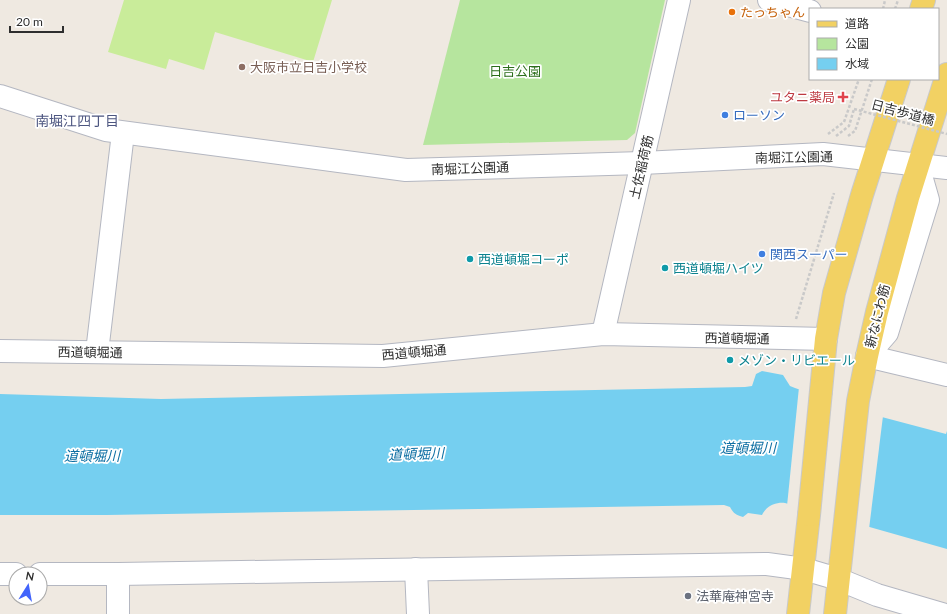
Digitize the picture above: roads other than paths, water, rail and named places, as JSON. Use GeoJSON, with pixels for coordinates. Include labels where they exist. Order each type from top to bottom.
{"type":"FeatureCollection","features":[{"type":"Feature","properties":{"kind":"main road","name":"新なにわ筋"},"geometry":{"type":"LineString","coordinates":[[835,614],[858,400],[876,312],[918,165],[947,74]]}},
{"type":"Feature","properties":{"kind":"main road"},"geometry":{"type":"LineString","coordinates":[[798,614],[804,569],[826,339],[834,293],[898,80]]}},
{"type":"Feature","properties":{"kind":"street","name":"土佐稲荷筋"},"geometry":{"type":"LineString","coordinates":[[603,334],[679,0]]}},
{"type":"Feature","properties":{"kind":"street"},"geometry":{"type":"LineString","coordinates":[[769,0],[809,11]]}},
{"type":"Feature","properties":{"kind":"street","name":"南堀江公園通"},"geometry":{"type":"LineString","coordinates":[[0,96],[106,130],[406,170],[642,163],[825,145],[873,160],[947,168]]}},
{"type":"Feature","properties":{"kind":"street"},"geometry":{"type":"LineString","coordinates":[[97,352],[123,133]]}},
{"type":"Feature","properties":{"kind":"street","name":"西道頓堀通"},"geometry":{"type":"LineString","coordinates":[[0,351],[383,356],[603,334],[826,339]]}},
{"type":"Feature","properties":{"kind":"street"},"geometry":{"type":"LineString","coordinates":[[867,356],[947,375]]}},
{"type":"Feature","properties":{"kind":"street"},"geometry":{"type":"LineString","coordinates":[[48,574],[767,564],[804,569],[838,579],[877,595],[942,614]]}},
{"type":"Feature","properties":{"kind":"street"},"geometry":{"type":"LineString","coordinates":[[416,569],[418,614]]}},
{"type":"Feature","properties":{"kind":"street"},"geometry":{"type":"LineString","coordinates":[[118,574],[118,614]]}},
{"type":"Feature","properties":{"kind":"water","name":"道頓堀川"},"geometry":{"type":"Polygon","coordinates":[[[762,371],[783,375],[790,386],[795,388],[878,416],[946,434],[947,431],[947,549],[785,503],[775,504],[769,507],[762,515],[748,513],[743,517],[735,514],[730,507],[724,505],[107,515],[0,515],[0,394],[161,399],[745,387],[752,386],[756,374],[762,371]]]}},
{"type":"Feature","properties":{"kind":"place","name":"たっちゃん"},"geometry":{"type":"Point","coordinates":[732,12]}},
{"type":"Feature","properties":{"kind":"place","name":"大阪市立日吉小学校"},"geometry":{"type":"Point","coordinates":[242,67]}},
{"type":"Feature","properties":{"kind":"place","name":"ユタニ薬局"},"geometry":{"type":"Point","coordinates":[843,97]}},
{"type":"Feature","properties":{"kind":"place","name":"ローソン"},"geometry":{"type":"Point","coordinates":[725,115]}},
{"type":"Feature","properties":{"kind":"place","name":"関西スーパー"},"geometry":{"type":"Point","coordinates":[762,254]}},
{"type":"Feature","properties":{"kind":"place","name":"西道頓堀コーポ"},"geometry":{"type":"Point","coordinates":[470,259]}},
{"type":"Feature","properties":{"kind":"place","name":"西道頓堀ハイツ"},"geometry":{"type":"Point","coordinates":[665,268]}},
{"type":"Feature","properties":{"kind":"place","name":"メゾン・リビエール"},"geometry":{"type":"Point","coordinates":[730,360]}},
{"type":"Feature","properties":{"kind":"place","name":"法華庵神宮寺"},"geometry":{"type":"Point","coordinates":[688,596]}},
{"type":"Feature","properties":{"kind":"district","name":"南堀江四丁目"},"geometry":{"type":"Point","coordinates":[77,121]}},
{"type":"Feature","properties":{"kind":"park label","name":"日吉公園"},"geometry":{"type":"Point","coordinates":[515,71]}}]}
